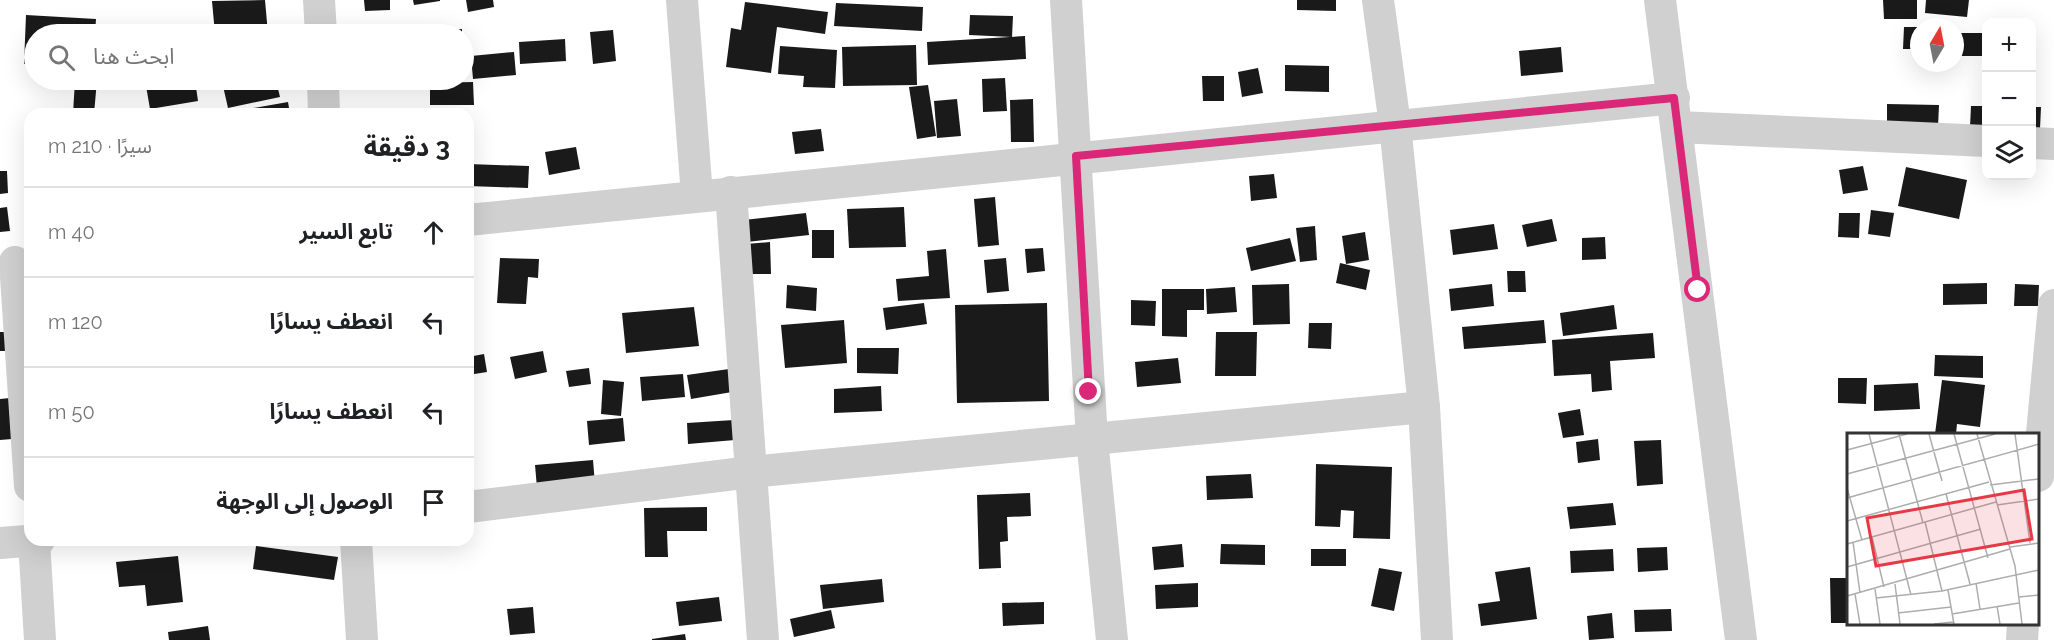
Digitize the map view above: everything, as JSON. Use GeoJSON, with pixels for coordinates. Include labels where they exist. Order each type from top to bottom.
{"type":"FeatureCollection","features":[{"type":"Feature","properties":{"kind":"street"},"geometry":{"type":"LineString","coordinates":[[319,0],[320,24]]}},
{"type":"Feature","properties":{"kind":"street"},"geometry":{"type":"LineString","coordinates":[[682,0],[697,196]]}},
{"type":"Feature","properties":{"kind":"street"},"geometry":{"type":"LineString","coordinates":[[1066,0],[1092,439],[1112,640]]}},
{"type":"Feature","properties":{"kind":"street"},"geometry":{"type":"LineString","coordinates":[[1378,0],[1395,125],[1424,406],[1437,640]]}},
{"type":"Feature","properties":{"kind":"street"},"geometry":{"type":"LineString","coordinates":[[1660,0],[1741,640]]}},
{"type":"Feature","properties":{"kind":"street"},"geometry":{"type":"LineString","coordinates":[[323,90],[324,108]]}},
{"type":"Feature","properties":{"kind":"street"},"geometry":{"type":"LineString","coordinates":[[474,219],[1395,125],[1676,113],[1982,141]]}},
{"type":"Feature","properties":{"kind":"street"},"geometry":{"type":"LineString","coordinates":[[2036,143],[2054,144]]}},
{"type":"Feature","properties":{"kind":"street"},"geometry":{"type":"LineString","coordinates":[[731,192],[763,640]]}},
{"type":"Feature","properties":{"kind":"street"},"geometry":{"type":"LineString","coordinates":[[15,262],[24,396]]}},
{"type":"Feature","properties":{"kind":"street"},"geometry":{"type":"LineString","coordinates":[[2039,464],[2049,407],[2054,305]]}},
{"type":"Feature","properties":{"kind":"street"},"geometry":{"type":"LineString","coordinates":[[474,506],[751,472],[1424,406]]}},
{"type":"Feature","properties":{"kind":"street"},"geometry":{"type":"LineString","coordinates":[[0,543],[24,541]]}},
{"type":"Feature","properties":{"kind":"street"},"geometry":{"type":"LineString","coordinates":[[34,546],[40,640]]}},
{"type":"Feature","properties":{"kind":"street"},"geometry":{"type":"LineString","coordinates":[[356,546],[362,640]]}},
{"type":"Feature","properties":{"kind":"street"},"geometry":{"type":"LineString","coordinates":[[2022,640],[2023,625]]}},
{"type":"Feature","properties":{"kind":"building"},"geometry":{"type":"Polygon","coordinates":[[[265,0],[267,24],[214,24],[212,1],[265,0]]]}},
{"type":"Feature","properties":{"kind":"building"},"geometry":{"type":"Polygon","coordinates":[[[364,0],[390,0],[390,10],[365,11],[364,0]]]}},
{"type":"Feature","properties":{"kind":"building"},"geometry":{"type":"Polygon","coordinates":[[[413,0],[440,0],[440,1],[414,5],[413,0]]]}},
{"type":"Feature","properties":{"kind":"building"},"geometry":{"type":"Polygon","coordinates":[[[466,0],[493,0],[494,7],[468,12],[466,0]]]}},
{"type":"Feature","properties":{"kind":"building"},"geometry":{"type":"Polygon","coordinates":[[[1297,0],[1336,0],[1336,11],[1297,10],[1297,0]]]}},
{"type":"Feature","properties":{"kind":"building"},"geometry":{"type":"Polygon","coordinates":[[[1883,0],[1917,0],[1917,18],[1884,19],[1883,0]]]}},
{"type":"Feature","properties":{"kind":"building"},"geometry":{"type":"Polygon","coordinates":[[[1926,0],[1969,0],[1967,17],[1925,13],[1926,0]]]}},
{"type":"Feature","properties":{"kind":"building"},"geometry":{"type":"Polygon","coordinates":[[[745,2],[828,12],[825,34],[777,27],[771,73],[726,67],[731,28],[741,30],[745,2]]]}},
{"type":"Feature","properties":{"kind":"building"},"geometry":{"type":"Polygon","coordinates":[[[836,3],[923,7],[922,31],[834,26],[836,3]]]}},
{"type":"Feature","properties":{"kind":"building"},"geometry":{"type":"Polygon","coordinates":[[[26,15],[96,19],[96,24],[26,24],[26,15]]]}},
{"type":"Feature","properties":{"kind":"building"},"geometry":{"type":"Polygon","coordinates":[[[970,15],[1013,16],[1012,37],[969,35],[970,15]]]}},
{"type":"Feature","properties":{"kind":"building"},"geometry":{"type":"Polygon","coordinates":[[[1904,27],[1910,27],[1910,49],[1903,49],[1904,27]]]}},
{"type":"Feature","properties":{"kind":"building"},"geometry":{"type":"Polygon","coordinates":[[[613,30],[616,61],[593,64],[590,32],[613,30]]]}},
{"type":"Feature","properties":{"kind":"building"},"geometry":{"type":"Polygon","coordinates":[[[1964,33],[1982,33],[1982,56],[1964,56],[1964,33]]]}},
{"type":"Feature","properties":{"kind":"building"},"geometry":{"type":"Polygon","coordinates":[[[1025,36],[1026,59],[928,65],[927,42],[1025,36]]]}},
{"type":"Feature","properties":{"kind":"building"},"geometry":{"type":"Polygon","coordinates":[[[565,39],[566,61],[520,64],[519,42],[565,39]]]}},
{"type":"Feature","properties":{"kind":"building"},"geometry":{"type":"Polygon","coordinates":[[[916,45],[917,85],[843,86],[842,47],[916,45]]]}},
{"type":"Feature","properties":{"kind":"building"},"geometry":{"type":"Polygon","coordinates":[[[780,46],[837,50],[835,88],[803,87],[804,76],[778,74],[780,46]]]}},
{"type":"Feature","properties":{"kind":"building"},"geometry":{"type":"Polygon","coordinates":[[[1561,47],[1563,72],[1521,76],[1519,51],[1561,47]]]}},
{"type":"Feature","properties":{"kind":"building"},"geometry":{"type":"Polygon","coordinates":[[[514,52],[516,75],[474,79],[474,56],[514,52]]]}},
{"type":"Feature","properties":{"kind":"building"},"geometry":{"type":"Polygon","coordinates":[[[1285,65],[1329,66],[1329,92],[1285,91],[1285,65]]]}},
{"type":"Feature","properties":{"kind":"building"},"geometry":{"type":"Polygon","coordinates":[[[1258,68],[1263,93],[1242,97],[1238,72],[1258,68]]]}},
{"type":"Feature","properties":{"kind":"building"},"geometry":{"type":"Polygon","coordinates":[[[1202,76],[1224,76],[1224,101],[1203,101],[1202,76]]]}},
{"type":"Feature","properties":{"kind":"building"},"geometry":{"type":"Polygon","coordinates":[[[1005,78],[1007,111],[983,112],[982,79],[1005,78]]]}},
{"type":"Feature","properties":{"kind":"building"},"geometry":{"type":"Polygon","coordinates":[[[928,85],[936,136],[917,139],[909,87],[928,85]]]}},
{"type":"Feature","properties":{"kind":"building"},"geometry":{"type":"Polygon","coordinates":[[[74,90],[96,90],[95,108],[73,108],[74,90]]]}},
{"type":"Feature","properties":{"kind":"building"},"geometry":{"type":"Polygon","coordinates":[[[147,90],[196,90],[198,101],[150,108],[147,90]]]}},
{"type":"Feature","properties":{"kind":"building"},"geometry":{"type":"Polygon","coordinates":[[[224,90],[278,90],[280,97],[228,108],[224,90]]]}},
{"type":"Feature","properties":{"kind":"building"},"geometry":{"type":"Polygon","coordinates":[[[430,90],[473,90],[474,105],[430,105],[430,90]]]}},
{"type":"Feature","properties":{"kind":"building"},"geometry":{"type":"Polygon","coordinates":[[[957,99],[961,136],[937,138],[934,101],[957,99]]]}},
{"type":"Feature","properties":{"kind":"building"},"geometry":{"type":"Polygon","coordinates":[[[1033,99],[1034,142],[1011,142],[1010,100],[1033,99]]]}},
{"type":"Feature","properties":{"kind":"building"},"geometry":{"type":"Polygon","coordinates":[[[288,102],[289,108],[254,108],[288,102]]]}},
{"type":"Feature","properties":{"kind":"building"},"geometry":{"type":"Polygon","coordinates":[[[1887,104],[1939,105],[1938,127],[1887,126],[1887,104]]]}},
{"type":"Feature","properties":{"kind":"building"},"geometry":{"type":"Polygon","coordinates":[[[1971,106],[1982,106],[1982,128],[1970,127],[1971,106]]]}},
{"type":"Feature","properties":{"kind":"building"},"geometry":{"type":"Polygon","coordinates":[[[2036,107],[2041,107],[2040,129],[2036,129],[2036,107]]]}},
{"type":"Feature","properties":{"kind":"building"},"geometry":{"type":"Polygon","coordinates":[[[821,129],[824,151],[795,154],[792,132],[821,129]]]}},
{"type":"Feature","properties":{"kind":"building"},"geometry":{"type":"Polygon","coordinates":[[[576,147],[580,169],[549,175],[545,152],[576,147]]]}},
{"type":"Feature","properties":{"kind":"building"},"geometry":{"type":"Polygon","coordinates":[[[474,164],[529,166],[528,188],[474,186],[474,164]]]}},
{"type":"Feature","properties":{"kind":"building"},"geometry":{"type":"Polygon","coordinates":[[[1863,166],[1868,190],[1843,194],[1839,170],[1863,166]]]}},
{"type":"Feature","properties":{"kind":"building"},"geometry":{"type":"Polygon","coordinates":[[[1906,167],[1967,180],[1959,219],[1898,206],[1906,167]]]}},
{"type":"Feature","properties":{"kind":"building"},"geometry":{"type":"Polygon","coordinates":[[[0,171],[7,171],[8,193],[0,194],[0,171]]]}},
{"type":"Feature","properties":{"kind":"building"},"geometry":{"type":"Polygon","coordinates":[[[1274,174],[1277,198],[1251,201],[1249,176],[1274,174]]]}},
{"type":"Feature","properties":{"kind":"building"},"geometry":{"type":"Polygon","coordinates":[[[995,197],[999,245],[978,247],[974,199],[995,197]]]}},
{"type":"Feature","properties":{"kind":"building"},"geometry":{"type":"Polygon","coordinates":[[[7,207],[10,231],[0,232],[0,208],[7,207]]]}},
{"type":"Feature","properties":{"kind":"building"},"geometry":{"type":"Polygon","coordinates":[[[904,207],[906,247],[849,248],[847,209],[904,207]]]}},
{"type":"Feature","properties":{"kind":"building"},"geometry":{"type":"Polygon","coordinates":[[[1871,210],[1894,213],[1890,237],[1868,234],[1871,210]]]}},
{"type":"Feature","properties":{"kind":"building"},"geometry":{"type":"Polygon","coordinates":[[[806,213],[809,235],[747,242],[744,220],[806,213]]]}},
{"type":"Feature","properties":{"kind":"building"},"geometry":{"type":"Polygon","coordinates":[[[1839,213],[1860,213],[1859,238],[1838,237],[1839,213]]]}},
{"type":"Feature","properties":{"kind":"building"},"geometry":{"type":"Polygon","coordinates":[[[1552,219],[1557,241],[1527,247],[1522,225],[1552,219]]]}},
{"type":"Feature","properties":{"kind":"building"},"geometry":{"type":"Polygon","coordinates":[[[1494,224],[1498,249],[1453,255],[1450,230],[1494,224]]]}},
{"type":"Feature","properties":{"kind":"building"},"geometry":{"type":"Polygon","coordinates":[[[1315,226],[1317,260],[1300,262],[1296,228],[1315,226]]]}},
{"type":"Feature","properties":{"kind":"building"},"geometry":{"type":"Polygon","coordinates":[[[812,230],[834,230],[834,258],[812,258],[812,230]]]}},
{"type":"Feature","properties":{"kind":"building"},"geometry":{"type":"Polygon","coordinates":[[[1365,232],[1369,260],[1346,264],[1342,236],[1365,232]]]}},
{"type":"Feature","properties":{"kind":"building"},"geometry":{"type":"Polygon","coordinates":[[[1605,237],[1606,259],[1582,260],[1582,238],[1605,237]]]}},
{"type":"Feature","properties":{"kind":"building"},"geometry":{"type":"Polygon","coordinates":[[[1290,238],[1296,261],[1251,271],[1246,248],[1290,238]]]}},
{"type":"Feature","properties":{"kind":"building"},"geometry":{"type":"Polygon","coordinates":[[[770,242],[771,274],[747,274],[746,244],[770,242]]]}},
{"type":"Feature","properties":{"kind":"building"},"geometry":{"type":"Polygon","coordinates":[[[1043,248],[1045,271],[1027,273],[1025,249],[1043,248]]]}},
{"type":"Feature","properties":{"kind":"building"},"geometry":{"type":"Polygon","coordinates":[[[946,249],[950,298],[898,301],[896,279],[929,276],[927,251],[946,249]]]}},
{"type":"Feature","properties":{"kind":"building"},"geometry":{"type":"Polygon","coordinates":[[[500,258],[539,259],[538,278],[528,277],[526,304],[497,303],[500,258]]]}},
{"type":"Feature","properties":{"kind":"building"},"geometry":{"type":"Polygon","coordinates":[[[1006,258],[1009,291],[987,293],[984,260],[1006,258]]]}},
{"type":"Feature","properties":{"kind":"building"},"geometry":{"type":"Polygon","coordinates":[[[1340,263],[1370,270],[1366,290],[1336,283],[1340,263]]]}},
{"type":"Feature","properties":{"kind":"building"},"geometry":{"type":"Polygon","coordinates":[[[1507,271],[1525,271],[1526,292],[1508,292],[1507,271]]]}},
{"type":"Feature","properties":{"kind":"building"},"geometry":{"type":"Polygon","coordinates":[[[1987,283],[1987,304],[1943,305],[1943,284],[1987,283]]]}},
{"type":"Feature","properties":{"kind":"building"},"geometry":{"type":"Polygon","coordinates":[[[1289,284],[1290,324],[1253,325],[1252,285],[1289,284]]]}},
{"type":"Feature","properties":{"kind":"building"},"geometry":{"type":"Polygon","coordinates":[[[1492,284],[1494,306],[1451,311],[1449,289],[1492,284]]]}},
{"type":"Feature","properties":{"kind":"building"},"geometry":{"type":"Polygon","coordinates":[[[2015,284],[2039,285],[2038,306],[2014,306],[2015,284]]]}},
{"type":"Feature","properties":{"kind":"building"},"geometry":{"type":"Polygon","coordinates":[[[787,285],[817,288],[816,311],[786,308],[787,285]]]}},
{"type":"Feature","properties":{"kind":"building"},"geometry":{"type":"Polygon","coordinates":[[[1235,287],[1237,312],[1207,314],[1206,289],[1235,287]]]}},
{"type":"Feature","properties":{"kind":"building"},"geometry":{"type":"Polygon","coordinates":[[[1162,289],[1204,289],[1204,310],[1187,310],[1187,337],[1162,336],[1162,289]]]}},
{"type":"Feature","properties":{"kind":"building"},"geometry":{"type":"Polygon","coordinates":[[[1131,300],[1156,301],[1155,326],[1131,325],[1131,300]]]}},
{"type":"Feature","properties":{"kind":"building"},"geometry":{"type":"Polygon","coordinates":[[[924,303],[927,324],[886,330],[883,308],[924,303]]]}},
{"type":"Feature","properties":{"kind":"building"},"geometry":{"type":"Polygon","coordinates":[[[1047,303],[1049,401],[957,403],[955,305],[1047,303]]]}},
{"type":"Feature","properties":{"kind":"building"},"geometry":{"type":"Polygon","coordinates":[[[1614,305],[1617,329],[1563,336],[1560,313],[1614,305]]]}},
{"type":"Feature","properties":{"kind":"building"},"geometry":{"type":"Polygon","coordinates":[[[694,307],[699,346],[626,353],[622,313],[694,307]]]}},
{"type":"Feature","properties":{"kind":"building"},"geometry":{"type":"Polygon","coordinates":[[[844,320],[847,363],[785,368],[781,325],[844,320]]]}},
{"type":"Feature","properties":{"kind":"building"},"geometry":{"type":"Polygon","coordinates":[[[1544,320],[1546,343],[1464,349],[1462,327],[1544,320]]]}},
{"type":"Feature","properties":{"kind":"building"},"geometry":{"type":"Polygon","coordinates":[[[1309,323],[1332,323],[1331,349],[1308,348],[1309,323]]]}},
{"type":"Feature","properties":{"kind":"building"},"geometry":{"type":"Polygon","coordinates":[[[0,332],[5,332],[7,351],[0,351],[0,332]]]}},
{"type":"Feature","properties":{"kind":"building"},"geometry":{"type":"Polygon","coordinates":[[[1216,332],[1257,332],[1256,376],[1215,376],[1216,332]]]}},
{"type":"Feature","properties":{"kind":"building"},"geometry":{"type":"Polygon","coordinates":[[[1653,333],[1655,358],[1610,361],[1612,390],[1592,392],[1591,374],[1554,376],[1552,340],[1653,333]]]}},
{"type":"Feature","properties":{"kind":"building"},"geometry":{"type":"Polygon","coordinates":[[[857,348],[899,348],[898,374],[857,373],[857,348]]]}},
{"type":"Feature","properties":{"kind":"building"},"geometry":{"type":"Polygon","coordinates":[[[543,351],[547,372],[515,379],[510,357],[543,351]]]}},
{"type":"Feature","properties":{"kind":"building"},"geometry":{"type":"Polygon","coordinates":[[[484,354],[487,372],[474,374],[474,356],[484,354]]]}},
{"type":"Feature","properties":{"kind":"building"},"geometry":{"type":"Polygon","coordinates":[[[1935,355],[1983,356],[1983,378],[1934,376],[1935,355]]]}},
{"type":"Feature","properties":{"kind":"building"},"geometry":{"type":"Polygon","coordinates":[[[1178,358],[1181,383],[1137,387],[1135,362],[1178,358]]]}},
{"type":"Feature","properties":{"kind":"building"},"geometry":{"type":"Polygon","coordinates":[[[589,368],[591,384],[569,387],[566,371],[589,368]]]}},
{"type":"Feature","properties":{"kind":"building"},"geometry":{"type":"Polygon","coordinates":[[[729,369],[732,392],[691,399],[687,375],[729,369]]]}},
{"type":"Feature","properties":{"kind":"building"},"geometry":{"type":"Polygon","coordinates":[[[683,374],[685,397],[642,401],[640,377],[683,374]]]}},
{"type":"Feature","properties":{"kind":"building"},"geometry":{"type":"Polygon","coordinates":[[[1838,378],[1867,378],[1866,404],[1838,403],[1838,378]]]}},
{"type":"Feature","properties":{"kind":"building"},"geometry":{"type":"Polygon","coordinates":[[[603,380],[624,382],[621,416],[601,414],[603,380]]]}},
{"type":"Feature","properties":{"kind":"building"},"geometry":{"type":"Polygon","coordinates":[[[1942,380],[1985,385],[1980,427],[1957,424],[1956,433],[1935,433],[1942,380]]]}},
{"type":"Feature","properties":{"kind":"building"},"geometry":{"type":"Polygon","coordinates":[[[1918,383],[1920,409],[1874,411],[1874,385],[1918,383]]]}},
{"type":"Feature","properties":{"kind":"building"},"geometry":{"type":"Polygon","coordinates":[[[881,386],[882,411],[834,413],[834,389],[881,386]]]}},
{"type":"Feature","properties":{"kind":"building"},"geometry":{"type":"Polygon","coordinates":[[[10,398],[12,439],[0,440],[0,399],[10,398]]]}},
{"type":"Feature","properties":{"kind":"building"},"geometry":{"type":"Polygon","coordinates":[[[1580,409],[1584,435],[1563,438],[1558,413],[1580,409]]]}},
{"type":"Feature","properties":{"kind":"building"},"geometry":{"type":"Polygon","coordinates":[[[623,418],[625,441],[589,445],[587,421],[623,418]]]}},
{"type":"Feature","properties":{"kind":"building"},"geometry":{"type":"Polygon","coordinates":[[[734,420],[735,440],[688,444],[687,423],[734,420]]]}},
{"type":"Feature","properties":{"kind":"building"},"geometry":{"type":"Polygon","coordinates":[[[1598,439],[1600,460],[1578,463],[1576,442],[1598,439]]]}},
{"type":"Feature","properties":{"kind":"building"},"geometry":{"type":"Polygon","coordinates":[[[1661,440],[1663,484],[1637,486],[1634,441],[1661,440]]]}},
{"type":"Feature","properties":{"kind":"building"},"geometry":{"type":"Polygon","coordinates":[[[593,460],[595,484],[537,488],[535,465],[593,460]]]}},
{"type":"Feature","properties":{"kind":"building"},"geometry":{"type":"Polygon","coordinates":[[[1316,464],[1392,467],[1390,539],[1353,538],[1354,511],[1341,510],[1340,527],[1315,526],[1316,464]]]}},
{"type":"Feature","properties":{"kind":"building"},"geometry":{"type":"Polygon","coordinates":[[[1251,474],[1253,498],[1207,500],[1206,476],[1251,474]]]}},
{"type":"Feature","properties":{"kind":"building"},"geometry":{"type":"Polygon","coordinates":[[[1030,493],[1031,516],[1007,517],[1008,541],[1000,542],[1001,568],[979,569],[977,495],[1030,493]]]}},
{"type":"Feature","properties":{"kind":"building"},"geometry":{"type":"Polygon","coordinates":[[[1613,503],[1616,525],[1570,529],[1567,507],[1613,503]]]}},
{"type":"Feature","properties":{"kind":"building"},"geometry":{"type":"Polygon","coordinates":[[[707,507],[707,531],[667,531],[668,557],[645,557],[644,508],[707,507]]]}},
{"type":"Feature","properties":{"kind":"building"},"geometry":{"type":"Polygon","coordinates":[[[1182,544],[1184,567],[1154,570],[1152,547],[1182,544]]]}},
{"type":"Feature","properties":{"kind":"building"},"geometry":{"type":"Polygon","coordinates":[[[1221,544],[1265,545],[1265,565],[1220,564],[1221,544]]]}},
{"type":"Feature","properties":{"kind":"building"},"geometry":{"type":"Polygon","coordinates":[[[256,546],[338,557],[334,580],[253,569],[256,546]]]}},
{"type":"Feature","properties":{"kind":"building"},"geometry":{"type":"Polygon","coordinates":[[[1667,547],[1668,570],[1638,572],[1637,548],[1667,547]]]}},
{"type":"Feature","properties":{"kind":"building"},"geometry":{"type":"Polygon","coordinates":[[[1311,549],[1346,549],[1346,566],[1311,566],[1311,549]]]}},
{"type":"Feature","properties":{"kind":"building"},"geometry":{"type":"Polygon","coordinates":[[[1613,549],[1614,571],[1571,573],[1570,551],[1613,549]]]}},
{"type":"Feature","properties":{"kind":"building"},"geometry":{"type":"Polygon","coordinates":[[[178,556],[183,602],[147,606],[145,585],[119,587],[116,562],[178,556]]]}},
{"type":"Feature","properties":{"kind":"building"},"geometry":{"type":"Polygon","coordinates":[[[1530,567],[1537,619],[1481,626],[1478,604],[1500,601],[1495,572],[1530,567]]]}},
{"type":"Feature","properties":{"kind":"building"},"geometry":{"type":"Polygon","coordinates":[[[1379,568],[1402,572],[1394,611],[1371,606],[1379,568]]]}},
{"type":"Feature","properties":{"kind":"building"},"geometry":{"type":"Polygon","coordinates":[[[1830,578],[1847,578],[1847,623],[1831,623],[1830,578]]]}},
{"type":"Feature","properties":{"kind":"building"},"geometry":{"type":"Polygon","coordinates":[[[882,579],[884,602],[823,609],[820,585],[882,579]]]}},
{"type":"Feature","properties":{"kind":"building"},"geometry":{"type":"Polygon","coordinates":[[[1198,583],[1198,607],[1156,609],[1155,585],[1198,583]]]}},
{"type":"Feature","properties":{"kind":"building"},"geometry":{"type":"Polygon","coordinates":[[[719,597],[722,621],[679,626],[676,602],[719,597]]]}},
{"type":"Feature","properties":{"kind":"building"},"geometry":{"type":"Polygon","coordinates":[[[1044,602],[1044,624],[1003,626],[1002,603],[1044,602]]]}},
{"type":"Feature","properties":{"kind":"building"},"geometry":{"type":"Polygon","coordinates":[[[533,607],[535,633],[510,635],[507,609],[533,607]]]}},
{"type":"Feature","properties":{"kind":"building"},"geometry":{"type":"Polygon","coordinates":[[[1671,609],[1672,631],[1635,632],[1634,610],[1671,609]]]}},
{"type":"Feature","properties":{"kind":"building"},"geometry":{"type":"Polygon","coordinates":[[[831,610],[835,628],[794,637],[790,619],[831,610]]]}},
{"type":"Feature","properties":{"kind":"building"},"geometry":{"type":"Polygon","coordinates":[[[1612,613],[1614,638],[1589,640],[1587,616],[1612,613]]]}},
{"type":"Feature","properties":{"kind":"building"},"geometry":{"type":"Polygon","coordinates":[[[208,626],[210,640],[169,640],[168,632],[208,626]]]}},
{"type":"Feature","properties":{"kind":"building"},"geometry":{"type":"Polygon","coordinates":[[[685,634],[686,640],[652,640],[652,639],[685,634]]]}},
{"type":"Feature","properties":{"kind":"route"},"geometry":{"type":"LineString","coordinates":[[1089,392],[1076,156],[1674,98],[1698,290]]}}]}
